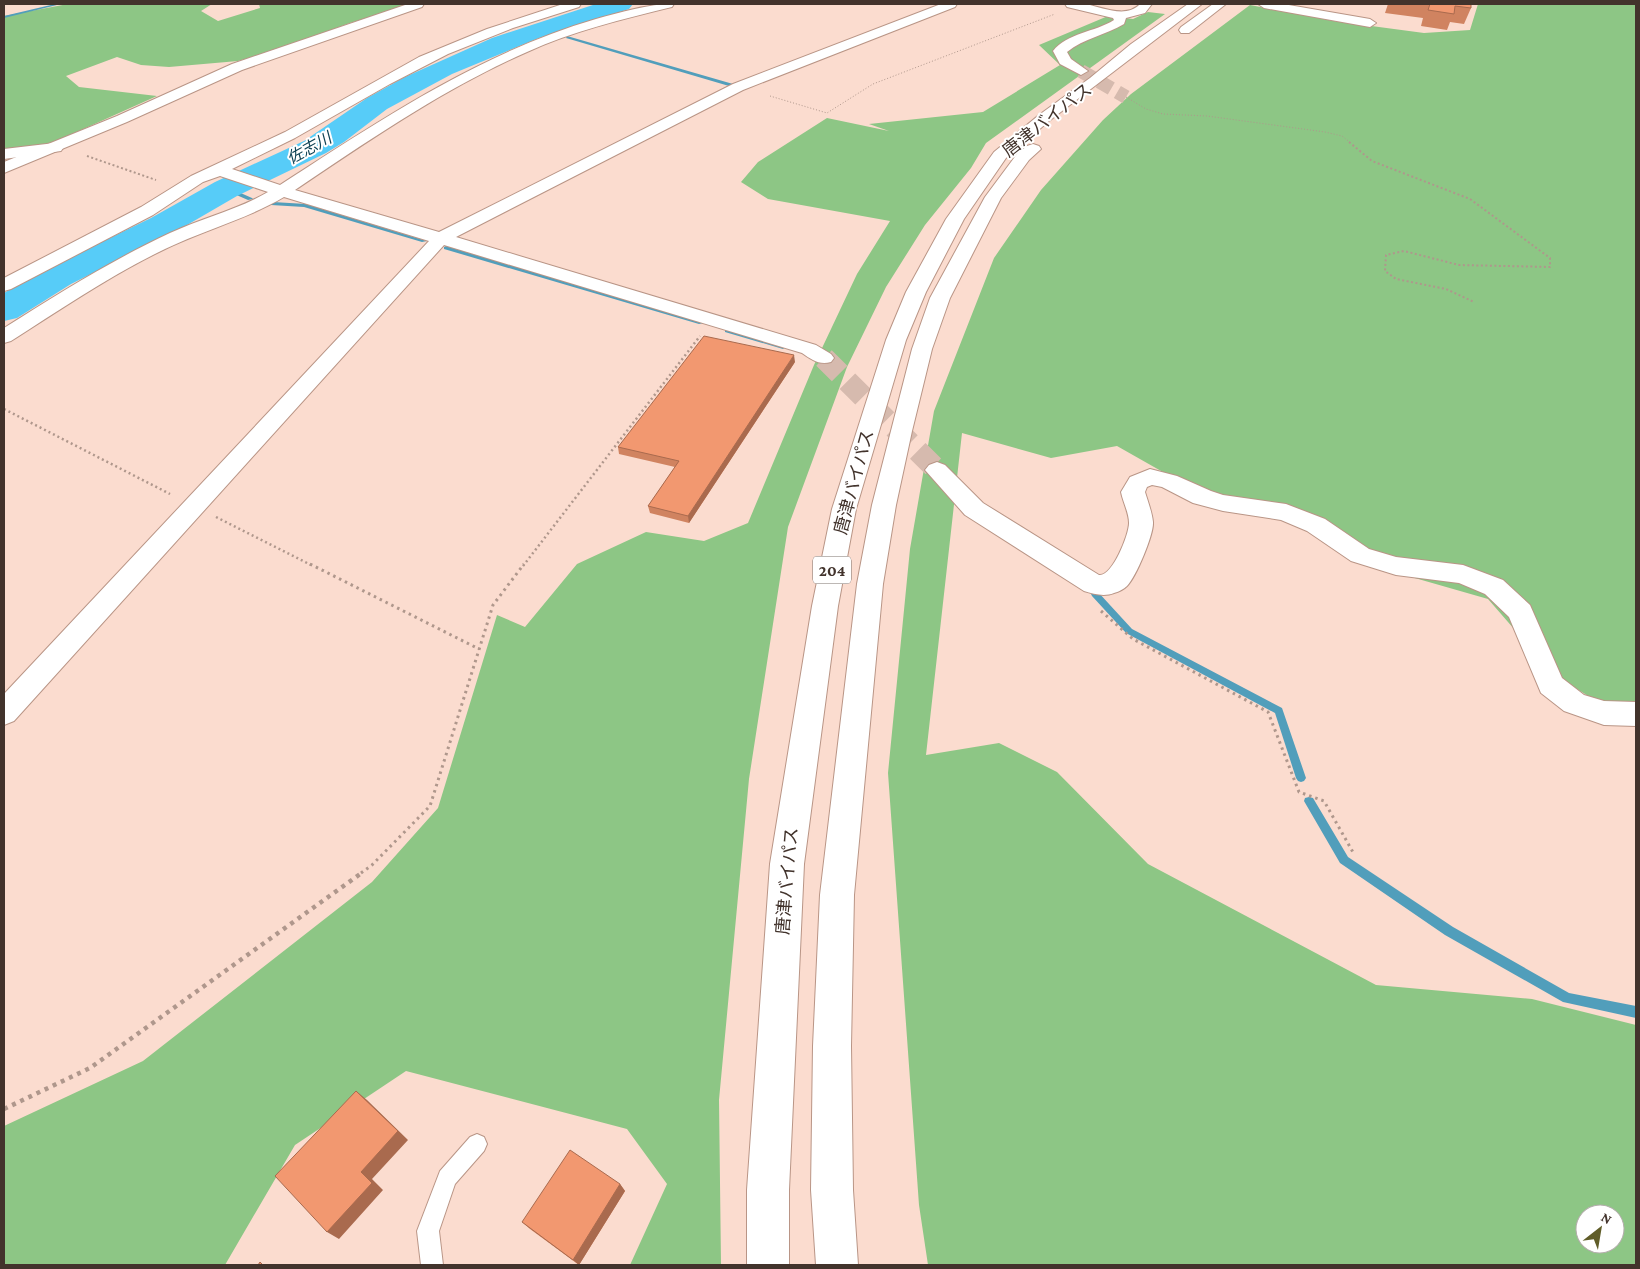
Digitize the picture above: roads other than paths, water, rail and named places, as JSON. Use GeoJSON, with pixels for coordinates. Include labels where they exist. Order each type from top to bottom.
{"type":"FeatureCollection","features":[{"type":"Feature","properties":{"kind":"main road"},"geometry":{"type":"LineString","coordinates":[[4,168],[55,148],[237,67],[418,4]]}},
{"type":"Feature","properties":{"kind":"main road"},"geometry":{"type":"LineString","coordinates":[[4,285],[148,211],[197,179],[221,171],[230,162],[280,141],[442,52],[498,28],[575,4]]}},
{"type":"Feature","properties":{"kind":"main road"},"geometry":{"type":"LineString","coordinates":[[4,337],[84,285],[179,235],[258,204],[278,190],[461,80],[504,57],[549,39],[607,20],[668,4]]}},
{"type":"Feature","properties":{"kind":"main road"},"geometry":{"type":"LineString","coordinates":[[4,713],[441,238],[738,87],[951,4]]}},
{"type":"Feature","properties":{"kind":"main road"},"geometry":{"type":"LineString","coordinates":[[1075,4],[1127,16],[1138,13],[1146,4]]}},
{"type":"Feature","properties":{"kind":"main road","name":"唐津バイパス"},"geometry":{"type":"LineString","coordinates":[[768,1265],[768,1180],[787,864],[825,606],[844,509],[896,340],[916,292],[955,218],[1000,155],[1136,47],[1196,4]]}},
{"type":"Feature","properties":{"kind":"main road","name":"唐津バイパス"},"geometry":{"type":"LineString","coordinates":[[837,1265],[832,1190],[832,1046],[837,895],[870,584],[886,496],[922,349],[940,298],[965,248],[993,196],[1023,157],[1082,109],[1220,4]]}},
{"type":"Feature","properties":{"kind":"main road"},"geometry":{"type":"LineString","coordinates":[[1264,4],[1370,23]]}},
{"type":"Feature","properties":{"kind":"main road"},"geometry":{"type":"LineString","coordinates":[[1081,71],[1065,61],[1060,51],[1071,41],[1112,28],[1120,21],[1119,14]]}},
{"type":"Feature","properties":{"kind":"main road"},"geometry":{"type":"LineString","coordinates":[[4,154],[55,148]]}},
{"type":"Feature","properties":{"kind":"main road"},"geometry":{"type":"LineString","coordinates":[[221,171],[278,190],[809,349],[824,358]]}},
{"type":"Feature","properties":{"kind":"main road"},"geometry":{"type":"LineString","coordinates":[[937,470],[974,509],[1092,584],[1107,586],[1118,579],[1137,543],[1141,523],[1133,492],[1138,482],[1150,477],[1169,481],[1202,497],[1223,503],[1286,512],[1316,526],[1360,555],[1396,566],[1462,574],[1494,587],[1520,612],[1551,685],[1574,703],[1604,713],[1636,714]]}},
{"type":"Feature","properties":{"kind":"lane"},"geometry":{"type":"LineString","coordinates":[[432,1265],[428,1231],[447,1178],[477,1144]]}},
{"type":"Feature","properties":{"kind":"waterway"},"geometry":{"type":"LineString","coordinates":[[4,17],[59,4]]}},
{"type":"Feature","properties":{"kind":"waterway","name":"佐志川"},"geometry":{"type":"LineString","coordinates":[[4,310],[58,277],[163,225],[226,189],[315,147],[334,136],[386,98],[442,69],[530,32],[621,4]]}},
{"type":"Feature","properties":{"kind":"waterway"},"geometry":{"type":"LineString","coordinates":[[567,37],[731,85]]}},
{"type":"Feature","properties":{"kind":"waterway"},"geometry":{"type":"LineString","coordinates":[[227,189],[250,199]]}},
{"type":"Feature","properties":{"kind":"waterway"},"geometry":{"type":"LineString","coordinates":[[273,204],[304,205],[424,241]]}},
{"type":"Feature","properties":{"kind":"waterway"},"geometry":{"type":"LineString","coordinates":[[446,248],[701,323]]}},
{"type":"Feature","properties":{"kind":"waterway"},"geometry":{"type":"LineString","coordinates":[[727,331],[783,347]]}},
{"type":"Feature","properties":{"kind":"waterway"},"geometry":{"type":"LineString","coordinates":[[1095,594],[1129,631],[1279,711],[1301,778]]}},
{"type":"Feature","properties":{"kind":"waterway"},"geometry":{"type":"LineString","coordinates":[[1309,801],[1344,860],[1449,931],[1567,998],[1636,1012]]}},
{"type":"Feature","properties":{"kind":"tunnel"},"geometry":{"type":"LineString","coordinates":[[1081,71],[1126,97]]}},
{"type":"Feature","properties":{"kind":"tunnel"},"geometry":{"type":"LineString","coordinates":[[824,358],[937,470]]}}]}
